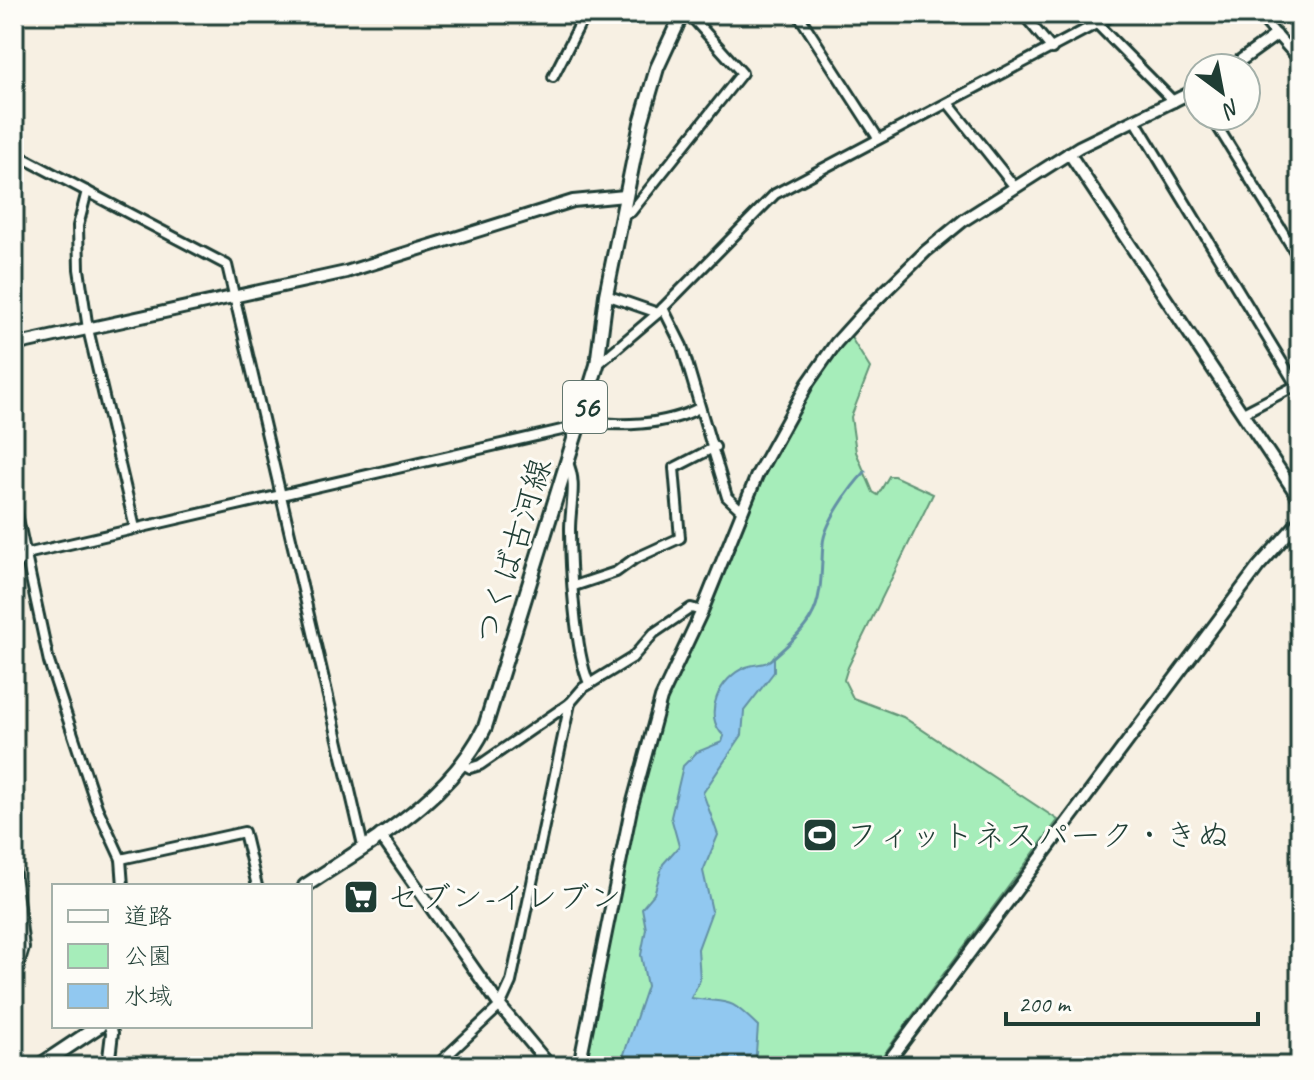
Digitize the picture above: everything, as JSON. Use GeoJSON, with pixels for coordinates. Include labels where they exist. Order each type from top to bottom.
{"type":"FeatureCollection","features":[{"type":"Feature","properties":{"kind":"main road","name":"つくば古河線"},"geometry":{"type":"LineString","coordinates":[[308,884],[434,796],[463,764],[490,716],[597,365],[621,214],[648,94],[682,14]]}},
{"type":"Feature","properties":{"kind":"main road"},"geometry":{"type":"LineString","coordinates":[[39,1066],[96,1028]]}},
{"type":"Feature","properties":{"kind":"street"},"geometry":{"type":"LineString","coordinates":[[553,77],[585,14]]}},
{"type":"Feature","properties":{"kind":"street"},"geometry":{"type":"LineString","coordinates":[[621,214],[631,212],[742,73],[689,14]]}},
{"type":"Feature","properties":{"kind":"street"},"geometry":{"type":"LineString","coordinates":[[798,14],[878,138]]}},
{"type":"Feature","properties":{"kind":"street"},"geometry":{"type":"LineString","coordinates":[[1023,14],[1052,49]]}},
{"type":"Feature","properties":{"kind":"street"},"geometry":{"type":"LineString","coordinates":[[597,365],[660,310],[775,194],[1115,14]]}},
{"type":"Feature","properties":{"kind":"street"},"geometry":{"type":"LineString","coordinates":[[1258,14],[1300,61]]}},
{"type":"Feature","properties":{"kind":"street"},"geometry":{"type":"LineString","coordinates":[[1097,24],[1174,102]]}},
{"type":"Feature","properties":{"kind":"street"},"geometry":{"type":"LineString","coordinates":[[1252,52],[1276,35]]}},
{"type":"Feature","properties":{"kind":"street"},"geometry":{"type":"LineString","coordinates":[[579,1066],[631,809],[655,717],[742,511],[779,432],[836,343],[926,251],[1014,186],[1069,153],[1182,99]]}},
{"type":"Feature","properties":{"kind":"street"},"geometry":{"type":"LineString","coordinates":[[948,103],[1014,186]]}},
{"type":"Feature","properties":{"kind":"street"},"geometry":{"type":"LineString","coordinates":[[1135,120],[1298,384],[1243,413]]}},
{"type":"Feature","properties":{"kind":"street"},"geometry":{"type":"LineString","coordinates":[[1221,132],[1300,260]]}},
{"type":"Feature","properties":{"kind":"street"},"geometry":{"type":"LineString","coordinates":[[14,153],[227,265],[363,846]]}},
{"type":"Feature","properties":{"kind":"street"},"geometry":{"type":"LineString","coordinates":[[1069,153],[1300,500]]}},
{"type":"Feature","properties":{"kind":"street"},"geometry":{"type":"LineString","coordinates":[[87,191],[78,226],[79,269],[88,329],[135,528]]}},
{"type":"Feature","properties":{"kind":"street"},"geometry":{"type":"LineString","coordinates":[[14,345],[346,272],[573,201],[625,196]]}},
{"type":"Feature","properties":{"kind":"street"},"geometry":{"type":"LineString","coordinates":[[606,295],[660,310],[682,346],[699,408],[715,447],[727,497],[742,511]]}},
{"type":"Feature","properties":{"kind":"street"},"geometry":{"type":"LineString","coordinates":[[14,567],[26,554],[580,424],[670,420],[699,408]]}},
{"type":"Feature","properties":{"kind":"street"},"geometry":{"type":"LineString","coordinates":[[574,586],[616,572],[634,559],[680,538],[674,468],[715,447]]}},
{"type":"Feature","properties":{"kind":"street"},"geometry":{"type":"LineString","coordinates":[[567,461],[573,477],[570,525],[574,586],[582,656],[589,683]]}},
{"type":"Feature","properties":{"kind":"street"},"geometry":{"type":"LineString","coordinates":[[14,500],[49,662],[97,807],[121,859],[123,884]]}},
{"type":"Feature","properties":{"kind":"street"},"geometry":{"type":"LineString","coordinates":[[885,1066],[1258,567],[1300,520]]}},
{"type":"Feature","properties":{"kind":"street"},"geometry":{"type":"LineString","coordinates":[[463,764],[470,768],[480,765],[570,703],[589,683],[632,658],[654,633],[677,616],[691,608],[702,611]]}},
{"type":"Feature","properties":{"kind":"street"},"geometry":{"type":"LineString","coordinates":[[436,1066],[500,1006],[515,971],[570,703]]}},
{"type":"Feature","properties":{"kind":"street"},"geometry":{"type":"LineString","coordinates":[[121,859],[244,832],[257,884]]}},
{"type":"Feature","properties":{"kind":"street"},"geometry":{"type":"LineString","coordinates":[[380,835],[500,1006],[550,1066]]}},
{"type":"Feature","properties":{"kind":"street"},"geometry":{"type":"LineString","coordinates":[[14,866],[24,948],[14,982]]}},
{"type":"Feature","properties":{"kind":"street"},"geometry":{"type":"LineString","coordinates":[[108,1066],[111,1028]]}},
{"type":"Feature","properties":{"kind":"green space","name":"フィットネスパーク・きぬ"},"geometry":{"type":"Polygon","coordinates":[[[850,336],[870,368],[851,417],[856,452],[873,492],[878,495],[889,476],[894,476],[933,494],[844,680],[853,698],[903,717],[1058,820],[875,1066],[586,1066],[631,834],[673,683],[715,597],[775,453],[808,392],[850,336]]]}},
{"type":"Feature","properties":{"kind":"water"},"geometry":{"type":"Polygon","coordinates":[[[774,657],[774,672],[744,711],[742,735],[703,793],[718,835],[703,871],[712,911],[698,949],[700,980],[691,998],[733,1005],[758,1026],[755,1066],[620,1066],[647,986],[641,955],[646,929],[642,908],[654,894],[663,864],[679,846],[671,817],[683,766],[697,752],[722,742],[724,736],[717,727],[714,708],[728,679],[746,667],[774,657]]]}},
{"type":"Feature","properties":{"kind":"waterway"},"geometry":{"type":"LineString","coordinates":[[774,657],[799,633],[815,609],[828,526],[865,472]]}},
{"type":"Feature","properties":{"kind":"waterway"},"geometry":{"type":"LineString","coordinates":[[1290,1066],[1299,986],[1300,907]]}},
{"type":"Feature","properties":{"kind":"place","name":"フィットネスパーク・きぬ"},"geometry":{"type":"Point","coordinates":[820,835]}},
{"type":"Feature","properties":{"kind":"place","name":"セブン-イレブン"},"geometry":{"type":"Point","coordinates":[361,897]}}]}
